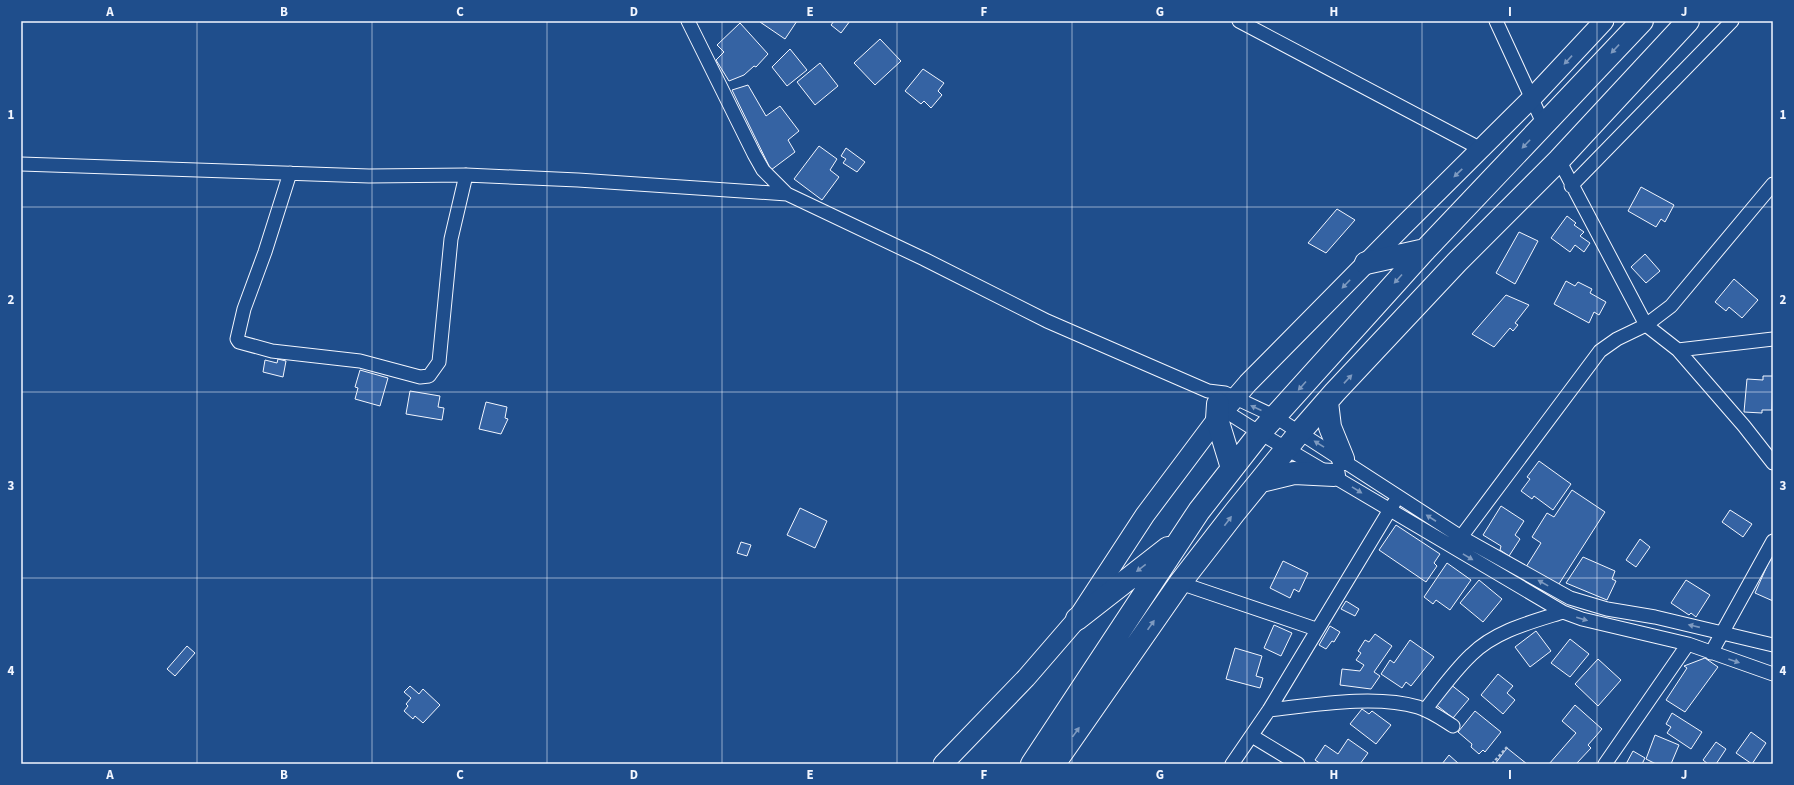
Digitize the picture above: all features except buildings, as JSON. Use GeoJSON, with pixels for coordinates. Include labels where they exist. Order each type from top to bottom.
{"type":"FeatureCollection","features":[{"type":"Feature","properties":{"kind":"highway"},"geometry":{"type":"LineString","coordinates":[[1032,764],[1183,536],[1232,468],[1260,433],[1425,250],[1642,21]]}},
{"type":"Feature","properties":{"kind":"highway"},"geometry":{"type":"LineString","coordinates":[[1054,764],[1180,583],[1294,440],[1327,402],[1457,262],[1559,160],[1688,21]]}},
{"type":"Feature","properties":{"kind":"highway"},"geometry":{"type":"LineString","coordinates":[[1366,263],[1425,250]]}},
{"type":"Feature","properties":{"kind":"highway"},"geometry":{"type":"LineString","coordinates":[[1261,481],[1294,472],[1339,467],[1330,427],[1327,402]]}},
{"type":"Feature","properties":{"kind":"highway"},"geometry":{"type":"LineString","coordinates":[[1221,405],[1232,468]]}},
{"type":"Feature","properties":{"kind":"highway"},"geometry":{"type":"LineString","coordinates":[[1077,619],[1183,536]]}},
{"type":"Feature","properties":{"kind":"street"},"geometry":{"type":"LineString","coordinates":[[688,21],[754,154],[764,170],[787,194],[1221,405],[1260,433],[1294,440],[1339,467],[1390,511],[1562,612],[1582,619],[1688,644],[1773,674]]}},
{"type":"Feature","properties":{"kind":"street"},"geometry":{"type":"LineString","coordinates":[[1239,21],[1482,149]]}},
{"type":"Feature","properties":{"kind":"street"},"geometry":{"type":"LineString","coordinates":[[1496,21],[1531,99],[1544,124]]}},
{"type":"Feature","properties":{"kind":"street"},"geometry":{"type":"LineString","coordinates":[[943,764],[1026,678],[1077,619],[1145,515],[1221,405],[1248,383],[1366,263],[1482,149],[1604,21]]}},
{"type":"Feature","properties":{"kind":"street"},"geometry":{"type":"LineString","coordinates":[[1571,186],[1732,21]]}},
{"type":"Feature","properties":{"kind":"street"},"geometry":{"type":"LineString","coordinates":[[1559,160],[1571,186],[1646,325],[1678,350],[1744,426],[1773,463]]}},
{"type":"Feature","properties":{"kind":"street"},"geometry":{"type":"LineString","coordinates":[[21,164],[369,176],[466,175],[578,180],[787,194]]}},
{"type":"Feature","properties":{"kind":"street"},"geometry":{"type":"LineString","coordinates":[[290,173],[265,252],[244,309],[237,339],[239,342],[272,351],[360,361],[420,377],[429,376],[439,362],[451,239],[466,175]]}},
{"type":"Feature","properties":{"kind":"street"},"geometry":{"type":"LineString","coordinates":[[1461,537],[1600,351],[1617,339],[1646,325],[1671,306],[1773,184]]}},
{"type":"Feature","properties":{"kind":"street"},"geometry":{"type":"LineString","coordinates":[[1678,350],[1773,339]]}},
{"type":"Feature","properties":{"kind":"street"},"geometry":{"type":"LineString","coordinates":[[1221,405],[1274,416],[1294,440],[1339,467],[1399,497],[1461,537],[1570,598],[1586,604],[1654,617],[1773,645]]}},
{"type":"Feature","properties":{"kind":"street"},"geometry":{"type":"LineString","coordinates":[[1232,764],[1269,710],[1316,629],[1399,497]]}},
{"type":"Feature","properties":{"kind":"street"},"geometry":{"type":"LineString","coordinates":[[1711,653],[1773,541]]}},
{"type":"Feature","properties":{"kind":"street"},"geometry":{"type":"LineString","coordinates":[[1180,583],[1316,629]]}},
{"type":"Feature","properties":{"kind":"street"},"geometry":{"type":"LineString","coordinates":[[1425,710],[1471,655],[1483,645],[1520,626],[1562,612]]}},
{"type":"Feature","properties":{"kind":"street"},"geometry":{"type":"LineString","coordinates":[[1605,764],[1688,644]]}},
{"type":"Feature","properties":{"kind":"street"},"geometry":{"type":"LineString","coordinates":[[1269,710],[1364,702],[1395,702],[1425,710],[1453,726]]}},
{"type":"Feature","properties":{"kind":"street"},"geometry":{"type":"LineString","coordinates":[[1252,736],[1298,764]]}},
{"type":"Feature","properties":{"kind":"path"},"geometry":{"type":"LineString","coordinates":[[1492,764],[1507,746]]}}]}
